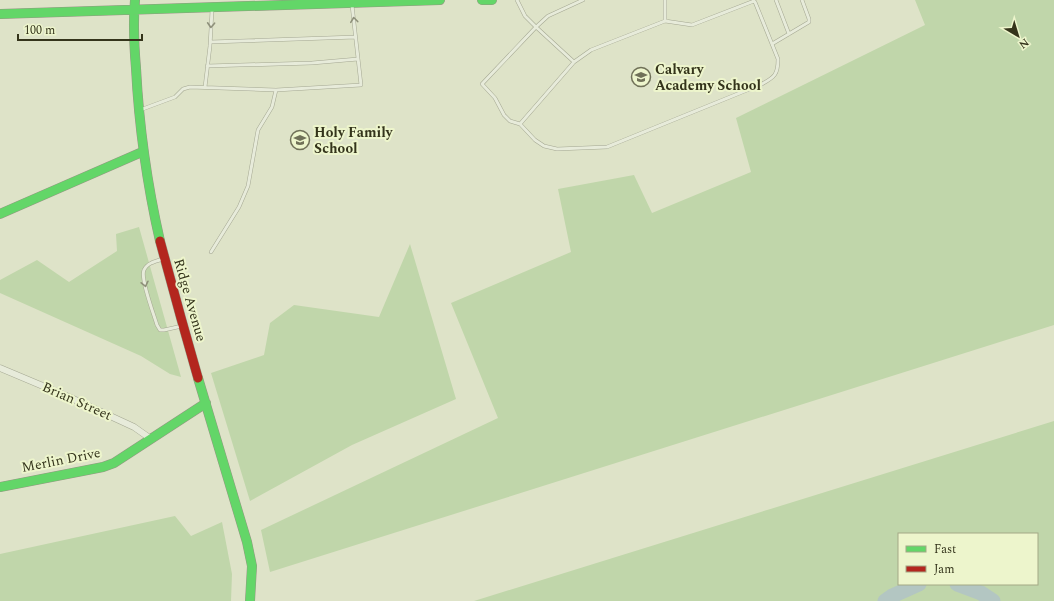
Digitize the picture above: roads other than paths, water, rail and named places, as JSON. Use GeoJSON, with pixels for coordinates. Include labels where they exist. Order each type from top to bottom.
{"type":"FeatureCollection","features":[{"type":"Feature","properties":{"kind":"street","name":"Ridge Avenue"},"geometry":{"type":"LineString","coordinates":[[135,0],[134,30],[138,111],[142,152],[164,258],[247,542],[252,566],[250,601]]}},
{"type":"Feature","properties":{"kind":"street"},"geometry":{"type":"LineString","coordinates":[[0,14],[440,0]]}},
{"type":"Feature","properties":{"kind":"street"},"geometry":{"type":"LineString","coordinates":[[482,0],[492,0]]}},
{"type":"Feature","properties":{"kind":"street"},"geometry":{"type":"LineString","coordinates":[[0,214],[142,152]]}},
{"type":"Feature","properties":{"kind":"street","name":"Brian Street"},"geometry":{"type":"LineString","coordinates":[[0,368],[69,397],[134,427],[151,439]]}},
{"type":"Feature","properties":{"kind":"street","name":"Merlin Drive"},"geometry":{"type":"LineString","coordinates":[[0,487],[114,464],[206,403]]}},
{"type":"Feature","properties":{"kind":"lane"},"geometry":{"type":"LineString","coordinates":[[517,0],[525,16],[574,62]]}},
{"type":"Feature","properties":{"kind":"lane"},"geometry":{"type":"LineString","coordinates":[[520,124],[574,62],[591,50],[665,21],[692,25],[754,1],[778,59],[778,68],[773,78],[762,84],[607,147],[556,150],[544,146],[535,140],[520,124],[510,121],[504,115],[495,98],[482,84],[536,26],[548,16],[582,0]]}},
{"type":"Feature","properties":{"kind":"lane"},"geometry":{"type":"LineString","coordinates":[[665,21],[666,0]]}},
{"type":"Feature","properties":{"kind":"lane"},"geometry":{"type":"LineString","coordinates":[[776,0],[789,34]]}},
{"type":"Feature","properties":{"kind":"lane"},"geometry":{"type":"LineString","coordinates":[[772,44],[809,22],[802,0]]}},
{"type":"Feature","properties":{"kind":"lane"},"geometry":{"type":"LineString","coordinates":[[138,111],[175,97],[183,89],[190,87],[276,90],[361,85],[352,2]]}},
{"type":"Feature","properties":{"kind":"lane"},"geometry":{"type":"LineString","coordinates":[[204,87],[210,42],[212,8]]}},
{"type":"Feature","properties":{"kind":"lane"},"geometry":{"type":"LineString","coordinates":[[210,42],[356,38]]}},
{"type":"Feature","properties":{"kind":"lane"},"geometry":{"type":"LineString","coordinates":[[207,66],[312,63],[358,59]]}},
{"type":"Feature","properties":{"kind":"lane"},"geometry":{"type":"LineString","coordinates":[[211,252],[239,207],[248,186],[258,130],[272,107],[276,90]]}},
{"type":"Feature","properties":{"kind":"lane"},"geometry":{"type":"LineString","coordinates":[[164,258],[153,262],[144,269],[144,281],[157,325],[160,330],[183,326]]}},
{"type":"Feature","properties":{"kind":"waterway"},"geometry":{"type":"LineString","coordinates":[[885,601],[892,596],[917,585]]}},
{"type":"Feature","properties":{"kind":"waterway"},"geometry":{"type":"LineString","coordinates":[[960,585],[981,593],[993,601]]}},
{"type":"Feature","properties":{"kind":"place","name":"Calvary Academy School"},"geometry":{"type":"Point","coordinates":[641,77]}},
{"type":"Feature","properties":{"kind":"place","name":"Holy Family School"},"geometry":{"type":"Point","coordinates":[300,140]}}]}
